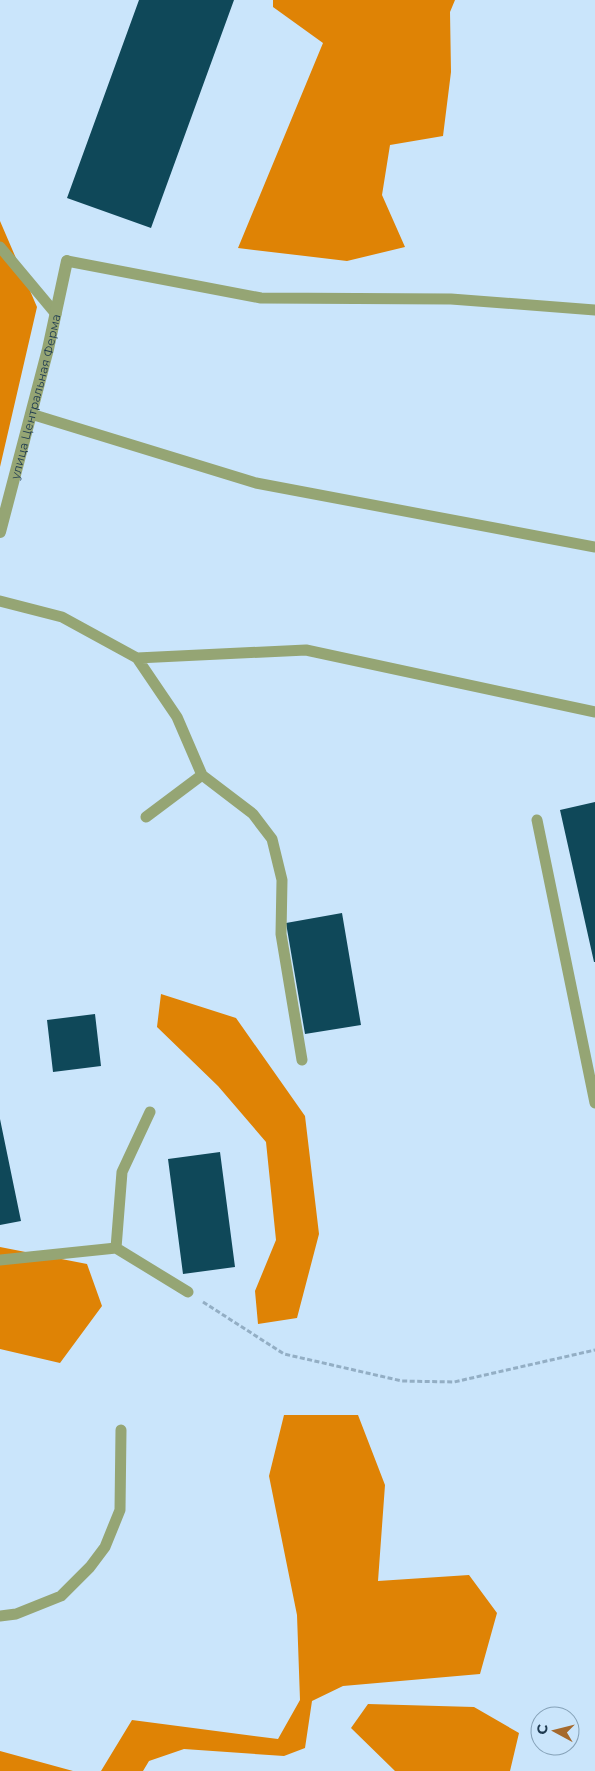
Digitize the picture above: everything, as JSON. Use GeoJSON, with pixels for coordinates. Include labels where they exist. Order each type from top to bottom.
{"type":"FeatureCollection","features":[{"type":"Feature","properties":{"kind":"street","name":"улица Центральная Ферма"},"geometry":{"type":"LineString","coordinates":[[0,532],[56,314],[67,261]]}},
{"type":"Feature","properties":{"kind":"lane"},"geometry":{"type":"LineString","coordinates":[[0,247],[56,314]]}},
{"type":"Feature","properties":{"kind":"lane"},"geometry":{"type":"LineString","coordinates":[[67,261],[260,298],[452,299],[595,310]]}},
{"type":"Feature","properties":{"kind":"lane"},"geometry":{"type":"LineString","coordinates":[[31,414],[256,483],[595,547]]}},
{"type":"Feature","properties":{"kind":"lane"},"geometry":{"type":"LineString","coordinates":[[0,601],[62,617],[137,658],[177,717],[202,775],[253,814],[272,839],[282,880],[281,934],[302,1060]]}},
{"type":"Feature","properties":{"kind":"lane"},"geometry":{"type":"LineString","coordinates":[[137,658],[306,650],[595,712]]}},
{"type":"Feature","properties":{"kind":"lane"},"geometry":{"type":"LineString","coordinates":[[146,817],[202,775]]}},
{"type":"Feature","properties":{"kind":"lane"},"geometry":{"type":"LineString","coordinates":[[537,820],[595,1103]]}},
{"type":"Feature","properties":{"kind":"lane"},"geometry":{"type":"LineString","coordinates":[[116,1248],[122,1172],[150,1112]]}},
{"type":"Feature","properties":{"kind":"lane"},"geometry":{"type":"LineString","coordinates":[[0,1260],[116,1248],[188,1292]]}},
{"type":"Feature","properties":{"kind":"lane"},"geometry":{"type":"LineString","coordinates":[[0,1616],[16,1614],[61,1596],[90,1567],[105,1547],[120,1510],[121,1430]]}},
{"type":"Feature","properties":{"kind":"path"},"geometry":{"type":"LineString","coordinates":[[188,1292],[284,1354],[402,1381],[454,1382],[595,1350]]}},
{"type":"Feature","properties":{"kind":"shaded area"},"geometry":{"type":"Polygon","coordinates":[[[273,0],[455,0],[450,12],[451,72],[443,136],[390,145],[382,195],[405,247],[347,261],[238,248],[323,43],[273,7],[273,0]]]}},
{"type":"Feature","properties":{"kind":"shaded area"},"geometry":{"type":"Polygon","coordinates":[[[0,221],[37,307],[0,467],[0,221]]]}},
{"type":"Feature","properties":{"kind":"shaded area"},"geometry":{"type":"Polygon","coordinates":[[[161,994],[236,1018],[305,1116],[319,1234],[297,1318],[258,1324],[255,1291],[276,1240],[266,1142],[218,1086],[157,1027],[161,994]]]}},
{"type":"Feature","properties":{"kind":"shaded area"},"geometry":{"type":"Polygon","coordinates":[[[0,1247],[87,1264],[102,1306],[60,1363],[0,1349],[0,1247]]]}},
{"type":"Feature","properties":{"kind":"shaded area"},"geometry":{"type":"Polygon","coordinates":[[[284,1415],[358,1415],[385,1485],[378,1581],[469,1575],[497,1613],[480,1674],[343,1686],[312,1701],[305,1748],[284,1756],[184,1749],[149,1761],[143,1771],[101,1771],[132,1720],[278,1739],[300,1700],[297,1615],[269,1476],[284,1415]]]}},
{"type":"Feature","properties":{"kind":"shaded area"},"geometry":{"type":"Polygon","coordinates":[[[368,1704],[474,1707],[519,1733],[510,1771],[395,1771],[351,1728],[368,1704]]]}},
{"type":"Feature","properties":{"kind":"shaded area"},"geometry":{"type":"Polygon","coordinates":[[[0,1751],[73,1771],[0,1771],[0,1751]]]}},
{"type":"Feature","properties":{"kind":"building"},"geometry":{"type":"Polygon","coordinates":[[[139,0],[234,0],[151,228],[67,198],[139,0]]]}},
{"type":"Feature","properties":{"kind":"building"},"geometry":{"type":"Polygon","coordinates":[[[595,802],[595,962],[594,962],[560,810],[595,802]]]}},
{"type":"Feature","properties":{"kind":"building"},"geometry":{"type":"Polygon","coordinates":[[[342,913],[361,1025],[305,1034],[286,923],[342,913]]]}},
{"type":"Feature","properties":{"kind":"building"},"geometry":{"type":"Polygon","coordinates":[[[95,1014],[101,1066],[53,1072],[47,1020],[95,1014]]]}},
{"type":"Feature","properties":{"kind":"building"},"geometry":{"type":"Polygon","coordinates":[[[0,1119],[21,1221],[0,1225],[0,1119]]]}},
{"type":"Feature","properties":{"kind":"building"},"geometry":{"type":"Polygon","coordinates":[[[220,1152],[235,1267],[183,1274],[168,1159],[220,1152]]]}}]}
